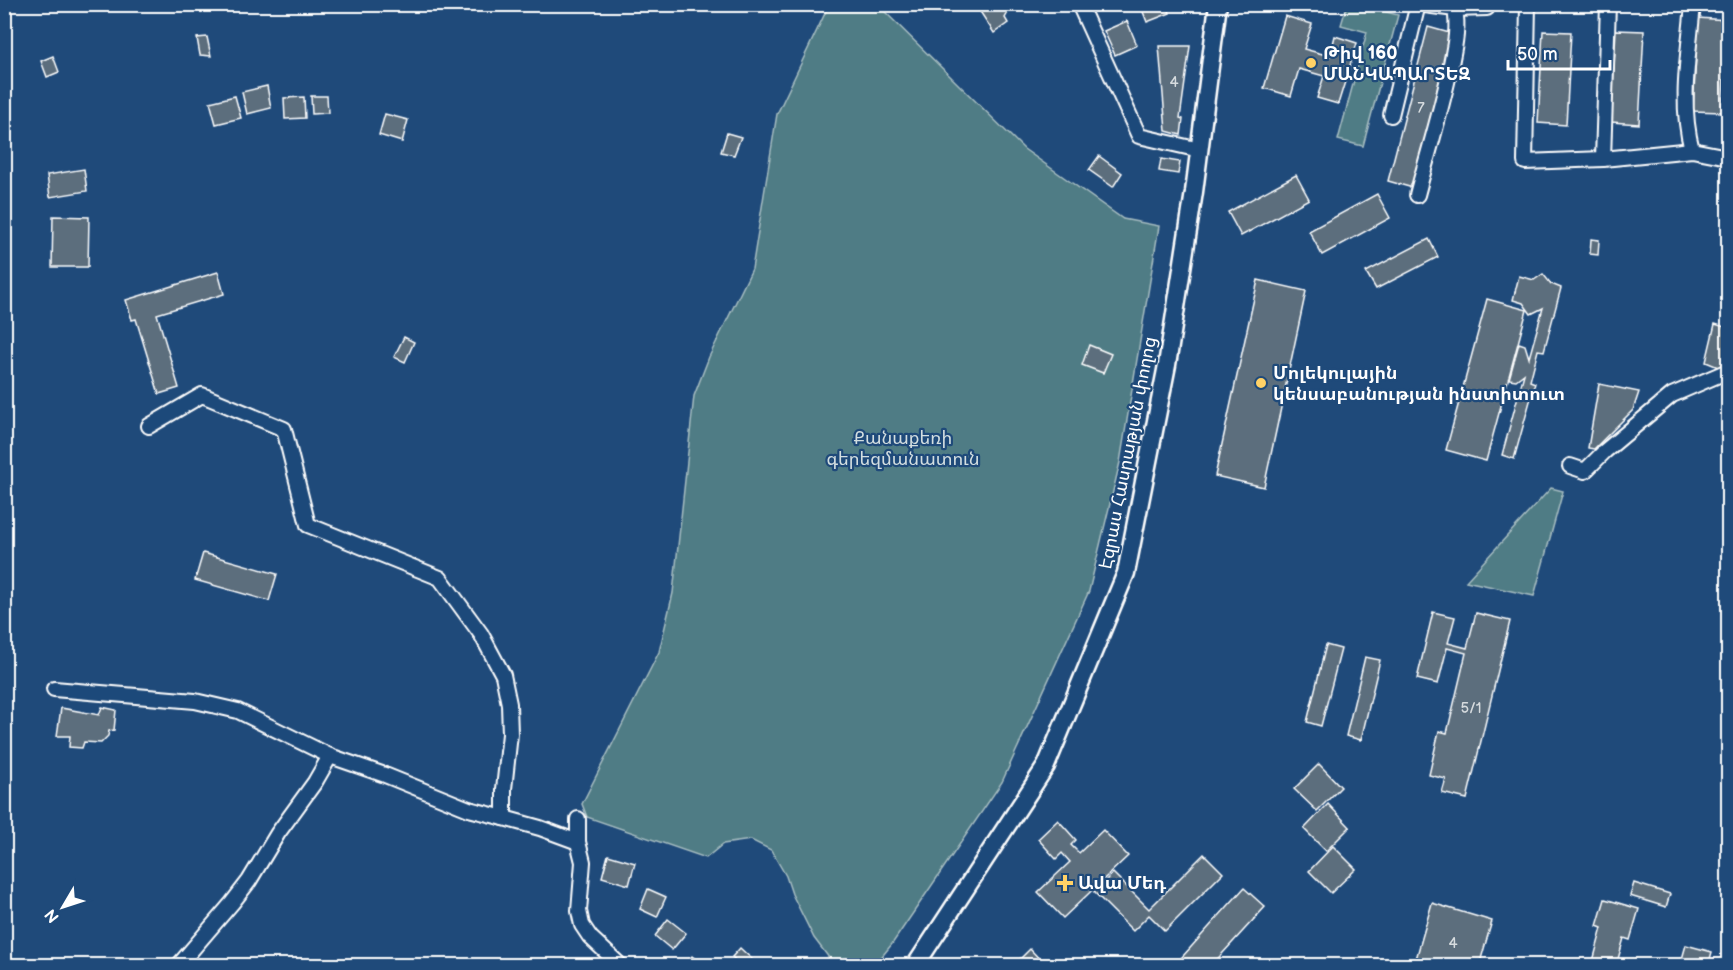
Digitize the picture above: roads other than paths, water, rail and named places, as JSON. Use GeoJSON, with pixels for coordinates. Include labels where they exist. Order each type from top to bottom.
{"type":"FeatureCollection","features":[{"type":"Feature","properties":{"kind":"street"},"geometry":{"type":"LineString","coordinates":[[1079,4],[1139,136],[1200,150]]}},
{"type":"Feature","properties":{"kind":"street","name":"Էզրաս Հասրաթյան փողոց"},"geometry":{"type":"LineString","coordinates":[[915,966],[1046,766],[1126,573],[1167,365],[1200,150],[1218,4]]}},
{"type":"Feature","properties":{"kind":"street","name":"Էզրաս Հասրաթյան փողոց"},"geometry":{"type":"LineString","coordinates":[[922,966],[1053,764],[1075,714],[1130,572],[1170,384],[1207,139],[1224,4]]}},
{"type":"Feature","properties":{"kind":"street"},"geometry":{"type":"LineString","coordinates":[[1391,115],[1418,5],[1455,9],[1487,8],[1487,4]]}},
{"type":"Feature","properties":{"kind":"street"},"geometry":{"type":"LineString","coordinates":[[1528,4],[1526,162],[1603,159],[1692,150],[1728,157]]}},
{"type":"Feature","properties":{"kind":"street"},"geometry":{"type":"LineString","coordinates":[[1603,159],[1608,4]]}},
{"type":"Feature","properties":{"kind":"street"},"geometry":{"type":"LineString","coordinates":[[1692,150],[1686,131],[1684,109],[1693,4]]}},
{"type":"Feature","properties":{"kind":"street"},"geometry":{"type":"LineString","coordinates":[[1417,195],[1446,91],[1453,57],[1457,35],[1455,9]]}},
{"type":"Feature","properties":{"kind":"street"},"geometry":{"type":"LineString","coordinates":[[1570,466],[1585,471],[1605,451],[1672,395],[1728,371]]}},
{"type":"Feature","properties":{"kind":"street"},"geometry":{"type":"LineString","coordinates":[[148,426],[202,395],[284,429],[308,525],[440,578],[481,634],[503,675],[509,704],[510,734],[504,789],[504,818]]}},
{"type":"Feature","properties":{"kind":"street"},"geometry":{"type":"LineString","coordinates":[[54,689],[195,701],[238,711],[330,756],[385,775],[469,809],[540,828],[578,842]]}},
{"type":"Feature","properties":{"kind":"street"},"geometry":{"type":"LineString","coordinates":[[178,966],[249,881],[330,756]]}},
{"type":"Feature","properties":{"kind":"street"},"geometry":{"type":"LineString","coordinates":[[578,819],[578,842],[583,862],[579,911],[582,925],[590,937],[621,966]]}},
{"type":"Feature","properties":{"kind":"place","name":"Թիվ 160 ՄԱՆԿԱՊԱՐՏԵԶ"},"geometry":{"type":"Point","coordinates":[1311,63]}},
{"type":"Feature","properties":{"kind":"place","name":"Մոլեկուլային կենսաբանության ինստիտուտ"},"geometry":{"type":"Point","coordinates":[1261,383]}},
{"type":"Feature","properties":{"kind":"place","name":"Ավա Մեդ"},"geometry":{"type":"Point","coordinates":[1065,883]}},
{"type":"Feature","properties":{"kind":"park label","name":"Քանաքեռի գերեզմանատուն"},"geometry":{"type":"Point","coordinates":[903,448]}}]}
